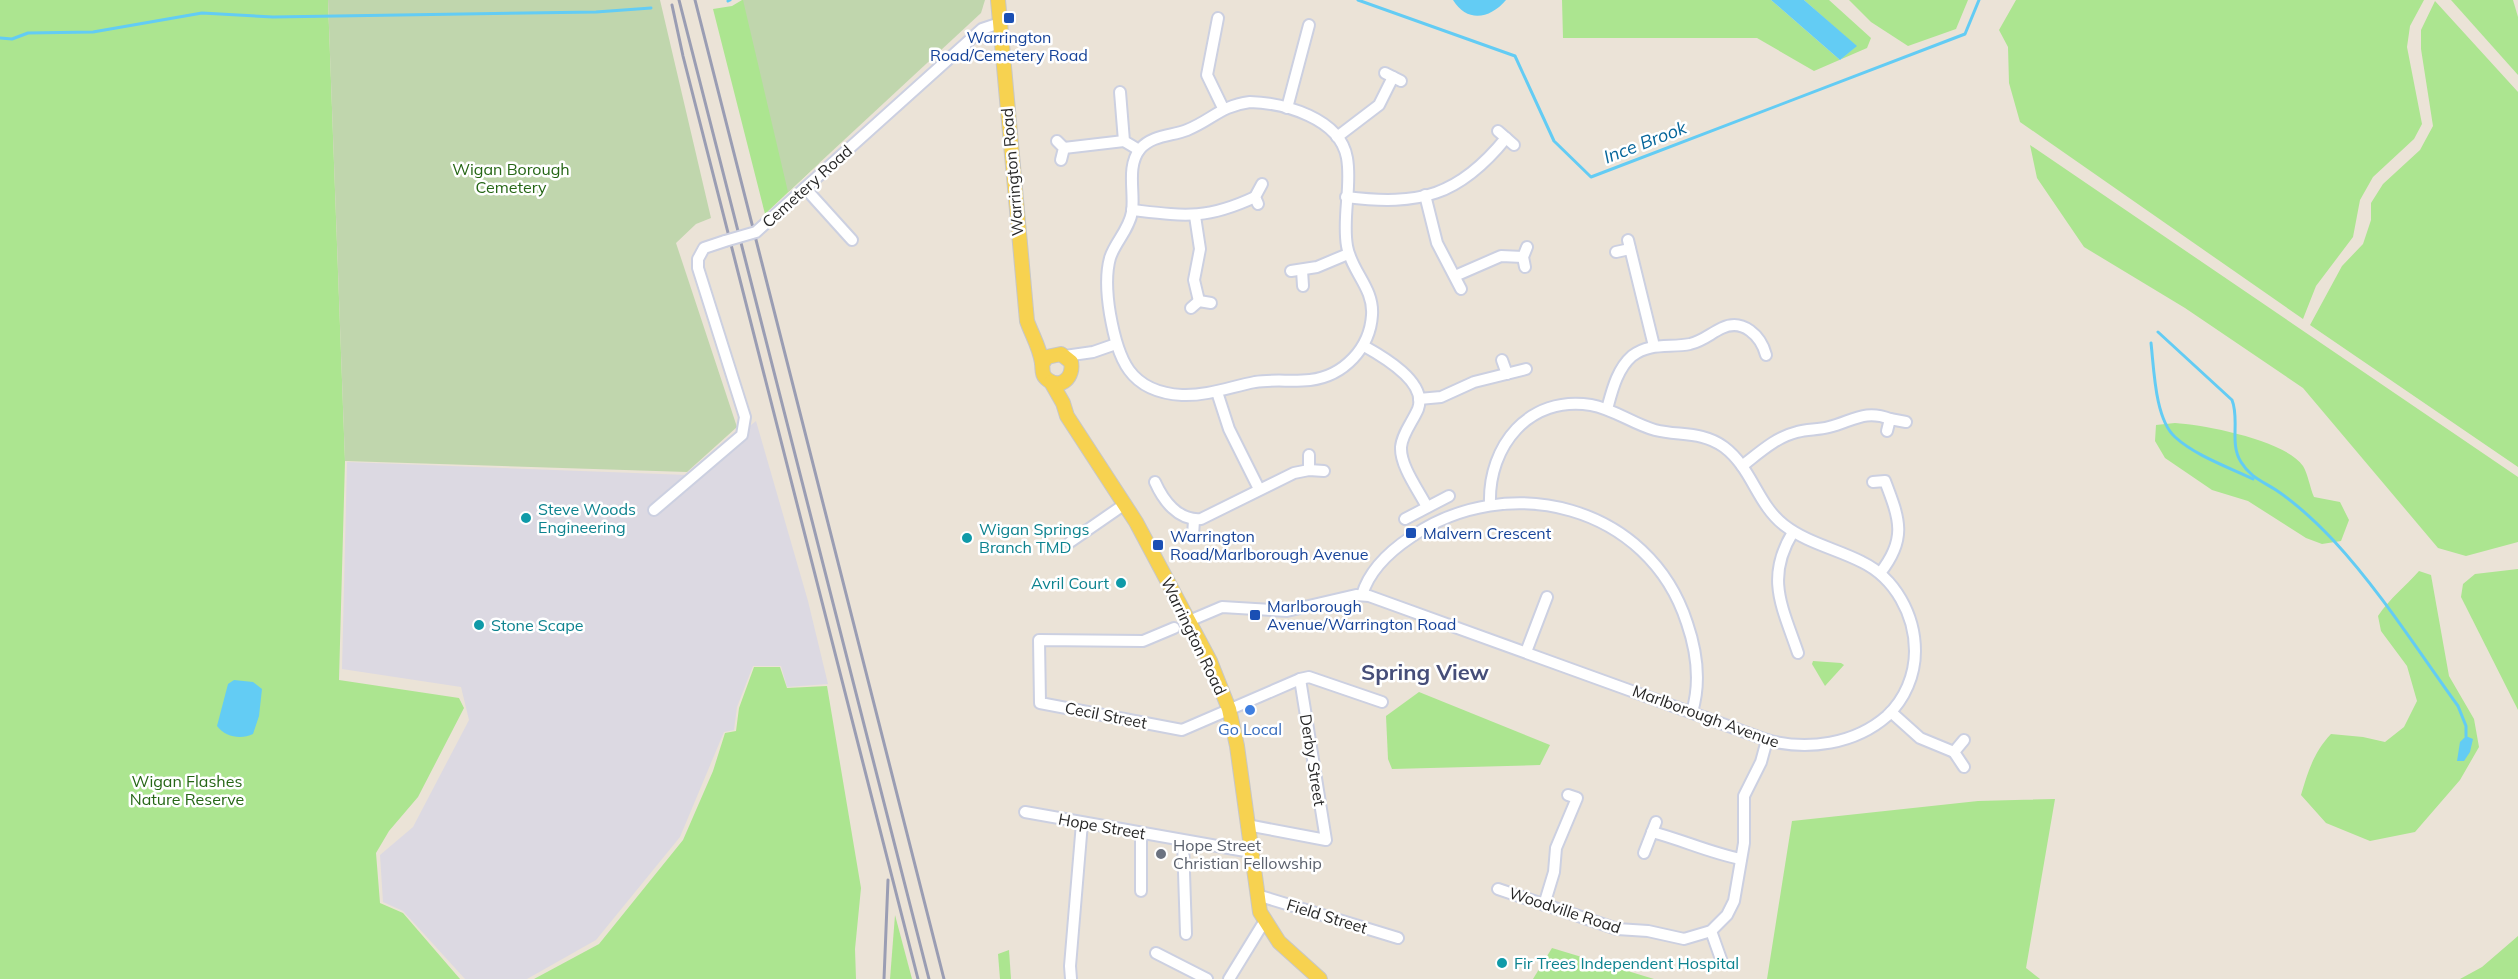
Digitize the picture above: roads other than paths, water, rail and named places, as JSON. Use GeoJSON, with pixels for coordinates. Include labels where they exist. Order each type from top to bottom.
{"type":"FeatureCollection","features":[{"type":"Feature","properties":{"kind":"main road","name":"Warrington Road"},"geometry":{"type":"LineString","coordinates":[[998,0],[1027,321],[1036,341],[1042,364]]}},
{"type":"Feature","properties":{"kind":"main road"},"geometry":{"type":"LineString","coordinates":[[1036,341],[1071,362],[1063,403]]}},
{"type":"Feature","properties":{"kind":"main road"},"geometry":{"type":"LineString","coordinates":[[1061,354],[1047,357],[1042,364],[1045,377],[1051,382],[1060,383],[1070,375]]}},
{"type":"Feature","properties":{"kind":"main road","name":"Warrington Road"},"geometry":{"type":"LineString","coordinates":[[1051,382],[1063,403],[1066,416],[1125,504],[1190,621],[1229,709],[1238,746],[1257,895],[1264,922],[1279,942],[1320,979]]}},
{"type":"Feature","properties":{"kind":"street"},"geometry":{"type":"LineString","coordinates":[[1218,18],[1210,30],[1207,75],[1223,108]]}},
{"type":"Feature","properties":{"kind":"street","name":"Cemetery Road"},"geometry":{"type":"LineString","coordinates":[[654,510],[741,435],[745,427],[745,417],[698,268],[698,259],[704,248],[756,232],[982,29],[1000,23]]}},
{"type":"Feature","properties":{"kind":"street"},"geometry":{"type":"LineString","coordinates":[[1287,108],[1299,36],[1309,25]]}},
{"type":"Feature","properties":{"kind":"street"},"geometry":{"type":"LineString","coordinates":[[1337,137],[1379,105],[1393,77]]}},
{"type":"Feature","properties":{"kind":"street"},"geometry":{"type":"LineString","coordinates":[[1120,92],[1124,141]]}},
{"type":"Feature","properties":{"kind":"street"},"geometry":{"type":"LineString","coordinates":[[1250,102],[1287,108],[1316,119],[1337,137],[1347,157],[1344,228],[1348,254],[1371,301],[1372,315],[1364,346],[1343,367],[1320,378],[1253,383],[1217,392],[1184,395],[1153,389],[1131,373],[1116,344],[1108,297],[1108,269],[1132,210],[1132,172],[1139,150],[1155,139],[1186,130],[1223,108],[1250,102]]}},
{"type":"Feature","properties":{"kind":"street"},"geometry":{"type":"LineString","coordinates":[[1346,197],[1384,200],[1425,195],[1462,182],[1485,164],[1506,138]]}},
{"type":"Feature","properties":{"kind":"street"},"geometry":{"type":"LineString","coordinates":[[1061,150],[1124,141],[1139,150]]}},
{"type":"Feature","properties":{"kind":"street"},"geometry":{"type":"LineString","coordinates":[[1132,210],[1195,216],[1218,213],[1256,200],[1262,184]]}},
{"type":"Feature","properties":{"kind":"street"},"geometry":{"type":"LineString","coordinates":[[805,188],[852,240]]}},
{"type":"Feature","properties":{"kind":"street"},"geometry":{"type":"LineString","coordinates":[[1425,195],[1437,243],[1461,289]]}},
{"type":"Feature","properties":{"kind":"street"},"geometry":{"type":"LineString","coordinates":[[1195,216],[1200,249],[1194,280],[1195,305],[1211,303]]}},
{"type":"Feature","properties":{"kind":"street"},"geometry":{"type":"LineString","coordinates":[[1616,252],[1629,244],[1654,346]]}},
{"type":"Feature","properties":{"kind":"street"},"geometry":{"type":"LineString","coordinates":[[1303,286],[1297,271],[1348,254]]}},
{"type":"Feature","properties":{"kind":"street"},"geometry":{"type":"LineString","coordinates":[[1455,276],[1502,256],[1525,257]]}},
{"type":"Feature","properties":{"kind":"street"},"geometry":{"type":"LineString","coordinates":[[1607,409],[1616,380],[1625,363],[1639,352],[1654,346],[1695,343],[1725,327],[1737,325],[1754,333],[1766,357]]}},
{"type":"Feature","properties":{"kind":"street"},"geometry":{"type":"LineString","coordinates":[[1061,354],[1093,352],[1116,344]]}},
{"type":"Feature","properties":{"kind":"street"},"geometry":{"type":"LineString","coordinates":[[1364,346],[1401,370],[1415,388],[1419,399],[1418,410],[1401,448],[1404,460],[1427,507]]}},
{"type":"Feature","properties":{"kind":"street"},"geometry":{"type":"LineString","coordinates":[[1070,375],[1093,352]]}},
{"type":"Feature","properties":{"kind":"street"},"geometry":{"type":"LineString","coordinates":[[1502,360],[1507,374]]}},
{"type":"Feature","properties":{"kind":"street"},"geometry":{"type":"LineString","coordinates":[[1419,399],[1441,397],[1474,382],[1526,369]]}},
{"type":"Feature","properties":{"kind":"street"},"geometry":{"type":"LineString","coordinates":[[1217,392],[1229,429],[1258,489]]}},
{"type":"Feature","properties":{"kind":"street","name":"Marlborough Avenue"},"geometry":{"type":"LineString","coordinates":[[1190,621],[1222,608],[1287,611],[1362,595],[1376,597],[1767,740],[1790,745],[1818,745],[1863,732],[1891,712],[1903,697],[1910,681],[1915,646],[1910,620],[1903,601],[1880,573],[1863,562],[1792,532],[1768,510],[1742,466],[1724,448],[1706,437],[1654,430],[1607,409],[1571,404],[1546,409],[1527,420],[1511,434],[1496,459],[1491,476],[1490,504]]}},
{"type":"Feature","properties":{"kind":"street"},"geometry":{"type":"LineString","coordinates":[[1742,466],[1777,440],[1796,432],[1830,427],[1863,414],[1879,414],[1906,422]]}},
{"type":"Feature","properties":{"kind":"street"},"geometry":{"type":"LineString","coordinates":[[1887,431],[1890,419]]}},
{"type":"Feature","properties":{"kind":"street"},"geometry":{"type":"LineString","coordinates":[[1309,456],[1309,470]]}},
{"type":"Feature","properties":{"kind":"street"},"geometry":{"type":"LineString","coordinates":[[1880,573],[1896,551],[1899,534],[1879,482],[1883,468]]}},
{"type":"Feature","properties":{"kind":"street"},"geometry":{"type":"LineString","coordinates":[[1155,482],[1157,497],[1178,513],[1194,520],[1201,519],[1294,473],[1309,470],[1324,471]]}},
{"type":"Feature","properties":{"kind":"street"},"geometry":{"type":"LineString","coordinates":[[1405,519],[1449,496]]}},
{"type":"Feature","properties":{"kind":"street"},"geometry":{"type":"LineString","coordinates":[[1362,595],[1377,568],[1402,543],[1449,514],[1490,504],[1528,503],[1561,508],[1604,523],[1635,545],[1664,577],[1684,614],[1696,665],[1697,689],[1692,712]]}},
{"type":"Feature","properties":{"kind":"street"},"geometry":{"type":"LineString","coordinates":[[1070,542],[1125,504]]}},
{"type":"Feature","properties":{"kind":"street"},"geometry":{"type":"LineString","coordinates":[[1193,536],[1194,520]]}},
{"type":"Feature","properties":{"kind":"street"},"geometry":{"type":"LineString","coordinates":[[1792,532],[1779,558],[1777,576],[1800,640],[1798,653]]}},
{"type":"Feature","properties":{"kind":"street"},"geometry":{"type":"LineString","coordinates":[[1526,652],[1546,597]]}},
{"type":"Feature","properties":{"kind":"street","name":"Cecil Street"},"geometry":{"type":"LineString","coordinates":[[1167,627],[1143,641],[1039,640],[1040,703],[1182,730],[1229,709]]}},
{"type":"Feature","properties":{"kind":"street"},"geometry":{"type":"LineString","coordinates":[[1229,709],[1300,679],[1317,679],[1382,702]]}},
{"type":"Feature","properties":{"kind":"street","name":"Derby Street"},"geometry":{"type":"LineString","coordinates":[[1247,825],[1326,840],[1300,679]]}},
{"type":"Feature","properties":{"kind":"street"},"geometry":{"type":"LineString","coordinates":[[1891,712],[1920,738],[1954,752],[1964,767]]}},
{"type":"Feature","properties":{"kind":"street"},"geometry":{"type":"LineString","coordinates":[[1722,962],[1711,931],[1727,915],[1734,902],[1741,859],[1744,796],[1758,770],[1767,740]]}},
{"type":"Feature","properties":{"kind":"street"},"geometry":{"type":"LineString","coordinates":[[1954,752],[1964,740]]}},
{"type":"Feature","properties":{"kind":"street"},"geometry":{"type":"LineString","coordinates":[[1544,905],[1554,872],[1556,848],[1571,819],[1577,798]]}},
{"type":"Feature","properties":{"kind":"street","name":"Hope Street"},"geometry":{"type":"LineString","coordinates":[[1024,812],[1251,852]]}},
{"type":"Feature","properties":{"kind":"street"},"geometry":{"type":"LineString","coordinates":[[1071,979],[1070,966],[1082,823]]}},
{"type":"Feature","properties":{"kind":"street"},"geometry":{"type":"LineString","coordinates":[[1644,853],[1654,827],[1716,854],[1741,859]]}},
{"type":"Feature","properties":{"kind":"street"},"geometry":{"type":"LineString","coordinates":[[1140,891],[1141,833]]}},
{"type":"Feature","properties":{"kind":"street"},"geometry":{"type":"LineString","coordinates":[[1183,841],[1186,934]]}},
{"type":"Feature","properties":{"kind":"street","name":"Woodville Road"},"geometry":{"type":"LineString","coordinates":[[1498,889],[1617,929],[1691,938],[1711,931]]}},
{"type":"Feature","properties":{"kind":"street","name":"Field Street"},"geometry":{"type":"LineString","coordinates":[[1257,895],[1398,938]]}},
{"type":"Feature","properties":{"kind":"street"},"geometry":{"type":"LineString","coordinates":[[1229,979],[1264,922]]}},
{"type":"Feature","properties":{"kind":"street"},"geometry":{"type":"LineString","coordinates":[[1156,953],[1207,979]]}},
{"type":"Feature","properties":{"kind":"water"},"geometry":{"type":"Polygon","coordinates":[[[1453,0],[1506,0],[1493,11],[1479,16],[1465,12],[1453,0]]]}},
{"type":"Feature","properties":{"kind":"water"},"geometry":{"type":"Polygon","coordinates":[[[1771,0],[1804,0],[1857,46],[1840,60],[1771,0]]]}},
{"type":"Feature","properties":{"kind":"water"},"geometry":{"type":"Polygon","coordinates":[[[234,680],[253,682],[262,689],[259,716],[253,734],[248,736],[229,735],[217,726],[228,684],[234,680]]]}},
{"type":"Feature","properties":{"kind":"water"},"geometry":{"type":"Polygon","coordinates":[[[2466,736],[2473,739],[2470,752],[2464,761],[2457,761],[2460,742],[2466,736]]]}},
{"type":"Feature","properties":{"kind":"waterway","name":"Ince Brook"},"geometry":{"type":"LineString","coordinates":[[1358,0],[1515,56],[1554,141],[1591,177],[1965,34],[1979,0]]}},
{"type":"Feature","properties":{"kind":"waterway","name":"Ince Brook"},"geometry":{"type":"LineString","coordinates":[[0,38],[12,39],[28,33],[93,32],[202,13],[273,17],[596,12],[651,8]]}},
{"type":"Feature","properties":{"kind":"waterway"},"geometry":{"type":"LineString","coordinates":[[2158,332],[2232,400],[2237,455],[2241,462],[2252,475],[2284,495],[2306,514],[2351,560],[2458,706],[2466,726],[2466,736]]}},
{"type":"Feature","properties":{"kind":"waterway"},"geometry":{"type":"LineString","coordinates":[[2151,343],[2159,406],[2168,429],[2183,444],[2193,450],[2253,479]]}},
{"type":"Feature","properties":{"kind":"railway"},"geometry":{"type":"LineString","coordinates":[[679,0],[929,979]]}},
{"type":"Feature","properties":{"kind":"railway"},"geometry":{"type":"LineString","coordinates":[[695,0],[944,979]]}},
{"type":"Feature","properties":{"kind":"railway"},"geometry":{"type":"LineString","coordinates":[[672,5],[683,56],[918,979]]}},
{"type":"Feature","properties":{"kind":"railway"},"geometry":{"type":"LineString","coordinates":[[884,979],[888,880]]}},
{"type":"Feature","properties":{"kind":"place","name":"Warrington Road/Cemetery Road"},"geometry":{"type":"Point","coordinates":[1009,18]}},
{"type":"Feature","properties":{"kind":"place","name":"Steve Woods Engineering"},"geometry":{"type":"Point","coordinates":[526,518]}},
{"type":"Feature","properties":{"kind":"place","name":"Malvern Crescent"},"geometry":{"type":"Point","coordinates":[1411,533]}},
{"type":"Feature","properties":{"kind":"place","name":"Wigan Springs Branch TMD"},"geometry":{"type":"Point","coordinates":[967,538]}},
{"type":"Feature","properties":{"kind":"place","name":"Warrington Road/Marlborough Avenue"},"geometry":{"type":"Point","coordinates":[1158,545]}},
{"type":"Feature","properties":{"kind":"place","name":"Avril Court"},"geometry":{"type":"Point","coordinates":[1121,583]}},
{"type":"Feature","properties":{"kind":"place","name":"Marlborough Avenue/Warrington Road"},"geometry":{"type":"Point","coordinates":[1255,615]}},
{"type":"Feature","properties":{"kind":"place","name":"Stone Scape"},"geometry":{"type":"Point","coordinates":[479,625]}},
{"type":"Feature","properties":{"kind":"place","name":"Go Local"},"geometry":{"type":"Point","coordinates":[1250,710]}},
{"type":"Feature","properties":{"kind":"place","name":"Hope Street Christian Fellowship"},"geometry":{"type":"Point","coordinates":[1161,854]}},
{"type":"Feature","properties":{"kind":"place","name":"Fir Trees Independent Hospital"},"geometry":{"type":"Point","coordinates":[1502,963]}},
{"type":"Feature","properties":{"kind":"district","name":"Spring View"},"geometry":{"type":"Point","coordinates":[1425,672]}},
{"type":"Feature","properties":{"kind":"park label","name":"Wigan Borough Cemetery"},"geometry":{"type":"Point","coordinates":[511,178]}},
{"type":"Feature","properties":{"kind":"park label","name":"Wigan Flashes Nature Reserve"},"geometry":{"type":"Point","coordinates":[187,790]}}]}
